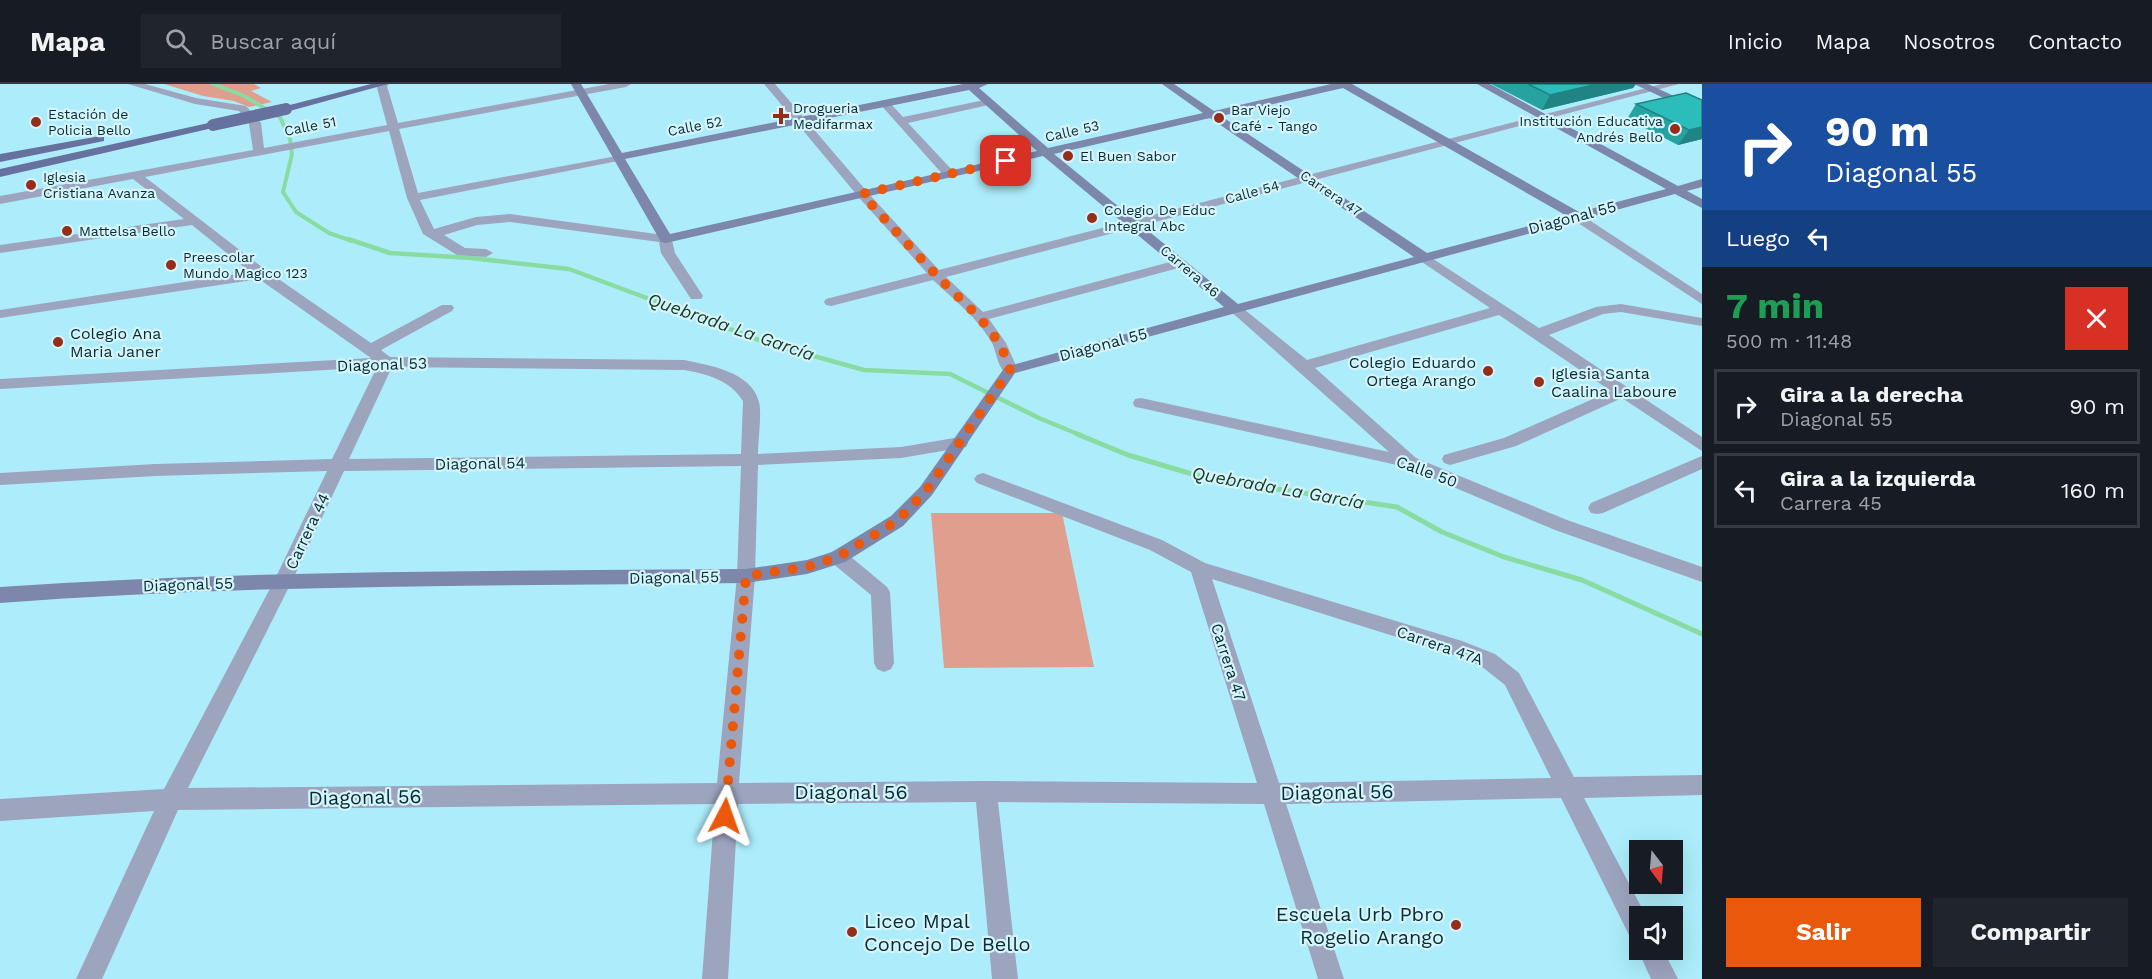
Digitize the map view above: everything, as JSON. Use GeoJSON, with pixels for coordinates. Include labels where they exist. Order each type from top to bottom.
{"type":"FeatureCollection","features":[{"type":"Feature","properties":{"kind":"main road"},"geometry":{"type":"LineString","coordinates":[[282,107],[364,84]]}},
{"type":"Feature","properties":{"kind":"main road"},"geometry":{"type":"LineString","coordinates":[[0,173],[210,122],[383,84]]}},
{"type":"Feature","properties":{"kind":"main road"},"geometry":{"type":"LineString","coordinates":[[0,158],[210,122]]}},
{"type":"Feature","properties":{"kind":"street"},"geometry":{"type":"LineString","coordinates":[[133,84],[195,101],[242,108],[255,123],[259,151]]}},
{"type":"Feature","properties":{"kind":"street"},"geometry":{"type":"LineString","coordinates":[[383,84],[413,198],[428,231],[462,252],[486,253]]}},
{"type":"Feature","properties":{"kind":"street","name":"Calle 51"},"geometry":{"type":"LineString","coordinates":[[0,200],[137,176],[578,88],[626,84]]}},
{"type":"Feature","properties":{"kind":"street"},"geometry":{"type":"LineString","coordinates":[[770,84],[862,194],[937,276],[980,317],[999,344],[1008,372]]}},
{"type":"Feature","properties":{"kind":"street","name":"Carrera 47"},"geometry":{"type":"LineString","coordinates":[[1167,84],[1702,445]]}},
{"type":"Feature","properties":{"kind":"street"},"geometry":{"type":"LineString","coordinates":[[1344,84],[1577,216],[1702,300]]}},
{"type":"Feature","properties":{"kind":"street","name":"Calle 53"},"geometry":{"type":"LineString","coordinates":[[666,239],[1344,84]]}},
{"type":"Feature","properties":{"kind":"street"},"geometry":{"type":"LineString","coordinates":[[1482,84],[1702,204]]}},
{"type":"Feature","properties":{"kind":"street"},"geometry":{"type":"LineString","coordinates":[[1639,84],[1702,113]]}},
{"type":"Feature","properties":{"kind":"street","name":"Calle 54"},"geometry":{"type":"LineString","coordinates":[[831,303],[1308,177],[1674,84]]}},
{"type":"Feature","properties":{"kind":"street","name":"Calle 52"},"geometry":{"type":"LineString","coordinates":[[413,198],[974,85]]}},
{"type":"Feature","properties":{"kind":"street","name":"Carrera 46"},"geometry":{"type":"LineString","coordinates":[[974,85],[989,102],[1045,152],[1304,366],[1410,462]]}},
{"type":"Feature","properties":{"kind":"street"},"geometry":{"type":"LineString","coordinates":[[578,88],[666,239],[664,245],[668,253],[696,296]]}},
{"type":"Feature","properties":{"kind":"street"},"geometry":{"type":"LineString","coordinates":[[900,121],[989,102]]}},
{"type":"Feature","properties":{"kind":"street"},"geometry":{"type":"LineString","coordinates":[[885,104],[949,174]]}},
{"type":"Feature","properties":{"kind":"street"},"geometry":{"type":"LineString","coordinates":[[137,176],[262,274],[379,356],[447,308]]}},
{"type":"Feature","properties":{"kind":"street","name":"Diagonal 55"},"geometry":{"type":"LineString","coordinates":[[0,595],[84,587],[283,581],[746,576],[807,567],[838,557],[906,513],[926,491],[1008,372],[1702,183]]}},
{"type":"Feature","properties":{"kind":"street"},"geometry":{"type":"LineString","coordinates":[[433,234],[476,221],[510,218],[666,239]]}},
{"type":"Feature","properties":{"kind":"street"},"geometry":{"type":"LineString","coordinates":[[0,249],[195,221]]}},
{"type":"Feature","properties":{"kind":"street"},"geometry":{"type":"LineString","coordinates":[[980,317],[1181,263]]}},
{"type":"Feature","properties":{"kind":"street"},"geometry":{"type":"LineString","coordinates":[[0,314],[262,274]]}},
{"type":"Feature","properties":{"kind":"street"},"geometry":{"type":"LineString","coordinates":[[1304,366],[1500,309]]}},
{"type":"Feature","properties":{"kind":"street"},"geometry":{"type":"LineString","coordinates":[[1537,334],[1600,309],[1639,310],[1702,322]]}},
{"type":"Feature","properties":{"kind":"street","name":"Diagonal 53"},"geometry":{"type":"LineString","coordinates":[[0,384],[379,356],[684,365],[733,379],[740,384],[751,401],[748,460]]}},
{"type":"Feature","properties":{"kind":"street","name":"Carrera 44"},"geometry":{"type":"LineString","coordinates":[[89,979],[171,799],[283,581],[338,465],[379,356]]}},
{"type":"Feature","properties":{"kind":"street"},"geometry":{"type":"LineString","coordinates":[[1450,459],[1510,442],[1622,392]]}},
{"type":"Feature","properties":{"kind":"street","name":"Calle 50"},"geometry":{"type":"LineString","coordinates":[[1141,403],[1410,462],[1561,525],[1702,575]]}},
{"type":"Feature","properties":{"kind":"street","name":"Diagonal 54"},"geometry":{"type":"LineString","coordinates":[[0,479],[98,472],[338,465],[748,460],[938,449],[964,437]]}},
{"type":"Feature","properties":{"kind":"street"},"geometry":{"type":"LineString","coordinates":[[715,979],[727,793],[746,576],[748,460]]}},
{"type":"Feature","properties":{"kind":"street"},"geometry":{"type":"LineString","coordinates":[[1598,508],[1702,462]]}},
{"type":"Feature","properties":{"kind":"street"},"geometry":{"type":"LineString","coordinates":[[983,479],[1156,545],[1198,568]]}},
{"type":"Feature","properties":{"kind":"street"},"geometry":{"type":"LineString","coordinates":[[838,557],[880,592],[884,663]]}},
{"type":"Feature","properties":{"kind":"street","name":"Carrera 47"},"geometry":{"type":"LineString","coordinates":[[1198,568],[1331,979]]}},
{"type":"Feature","properties":{"kind":"street","name":"Carrera 47A"},"geometry":{"type":"LineString","coordinates":[[1198,568],[1462,649],[1488,660],[1512,679],[1629,908]]}},
{"type":"Feature","properties":{"kind":"street","name":"Diagonal 56"},"geometry":{"type":"LineString","coordinates":[[0,810],[171,799],[986,791],[1272,794],[1567,786],[1702,785]]}},
{"type":"Feature","properties":{"kind":"street"},"geometry":{"type":"LineString","coordinates":[[986,791],[1005,979]]}},
{"type":"Feature","properties":{"kind":"street"},"geometry":{"type":"LineString","coordinates":[[1655,960],[1665,979]]}},
{"type":"Feature","properties":{"kind":"shaded area"},"geometry":{"type":"Polygon","coordinates":[[[164,84],[254,84],[261,88],[251,91],[272,102],[249,107],[234,101],[203,96],[164,84]]]}},
{"type":"Feature","properties":{"kind":"shaded area"},"geometry":{"type":"Polygon","coordinates":[[[931,513],[1062,513],[1094,667],[944,668],[931,513]]]}},
{"type":"Feature","properties":{"kind":"building"},"geometry":{"type":"Polygon","coordinates":[[[1528,84],[1597,84],[1550,95],[1528,84]]]}},
{"type":"Feature","properties":{"kind":"building"},"geometry":{"type":"Polygon","coordinates":[[[1686,93],[1702,100],[1702,127],[1689,130],[1636,104],[1686,93]]]}},
{"type":"Feature","properties":{"kind":"waterway","name":"Quebrada La García"},"geometry":{"type":"LineString","coordinates":[[213,84],[244,96],[280,117],[290,139],[292,154],[283,192],[296,212],[329,233],[352,241]]}},
{"type":"Feature","properties":{"kind":"waterway","name":"Quebrada La García"},"geometry":{"type":"LineString","coordinates":[[348,239],[390,253],[471,258],[569,269],[764,342],[864,370],[950,374],[1039,418],[1080,435]]}},
{"type":"Feature","properties":{"kind":"waterway","name":"Quebrada La García"},"geometry":{"type":"LineString","coordinates":[[1077,434],[1128,455],[1209,479],[1397,507],[1442,532],[1504,557],[1582,580],[1702,634]]}},
{"type":"Feature","properties":{"kind":"place","name":"Drogueria Medifarmax"},"geometry":{"type":"Point","coordinates":[781,116]}},
{"type":"Feature","properties":{"kind":"place","name":"Bar Viejo Café - Tango"},"geometry":{"type":"Point","coordinates":[1219,118]}},
{"type":"Feature","properties":{"kind":"place","name":"Estación de Policia Bello"},"geometry":{"type":"Point","coordinates":[36,122]}},
{"type":"Feature","properties":{"kind":"place","name":"Institución Educativa Andrés Bello"},"geometry":{"type":"Point","coordinates":[1675,129]}},
{"type":"Feature","properties":{"kind":"place","name":"El Buen Sabor"},"geometry":{"type":"Point","coordinates":[1068,156]}},
{"type":"Feature","properties":{"kind":"place","name":"Iglesia Cristiana Avanza"},"geometry":{"type":"Point","coordinates":[31,185]}},
{"type":"Feature","properties":{"kind":"place","name":"Colegio De Educ Integral Abc"},"geometry":{"type":"Point","coordinates":[1092,218]}},
{"type":"Feature","properties":{"kind":"place","name":"Mattelsa Bello"},"geometry":{"type":"Point","coordinates":[67,231]}},
{"type":"Feature","properties":{"kind":"place","name":"Preescolar Mundo Magico 123"},"geometry":{"type":"Point","coordinates":[171,265]}},
{"type":"Feature","properties":{"kind":"place","name":"Colegio Ana Maria Janer"},"geometry":{"type":"Point","coordinates":[58,342]}},
{"type":"Feature","properties":{"kind":"place","name":"Colegio Eduardo Ortega Arango"},"geometry":{"type":"Point","coordinates":[1488,371]}},
{"type":"Feature","properties":{"kind":"place","name":"Iglesia Santa Caalina Laboure"},"geometry":{"type":"Point","coordinates":[1539,382]}},
{"type":"Feature","properties":{"kind":"place","name":"Escuela Urb Pbro Rogelio Arango"},"geometry":{"type":"Point","coordinates":[1456,925]}},
{"type":"Feature","properties":{"kind":"place","name":"Liceo Mpal Concejo De Bello"},"geometry":{"type":"Point","coordinates":[852,932]}},
{"type":"Feature","properties":{"kind":"route"},"geometry":{"type":"LineString","coordinates":[[725,816],[746,576],[807,567],[838,557],[897,521],[926,491],[1010,370],[999,344],[980,317],[937,276],[862,194],[1006,161]]}}]}
